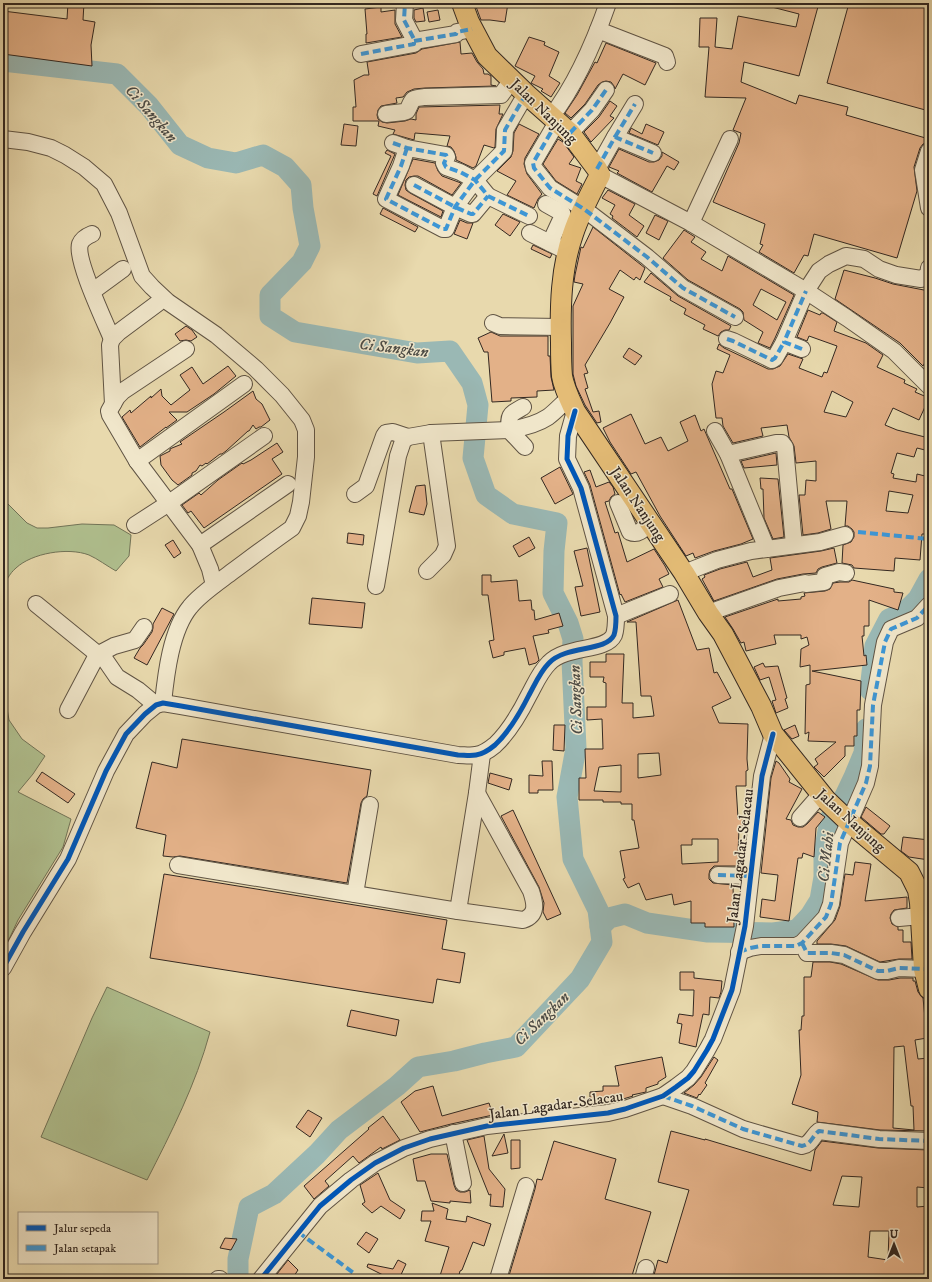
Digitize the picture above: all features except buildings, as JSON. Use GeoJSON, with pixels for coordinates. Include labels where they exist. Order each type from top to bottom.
{"type":"FeatureCollection","features":[{"type":"Feature","properties":{"kind":"main road","name":"Jalan Nanjung"},"geometry":{"type":"LineString","coordinates":[[462,3],[472,29],[487,56],[560,124],[599,172],[573,234],[568,252],[563,282],[560,327],[562,378],[572,404],[684,573],[708,614],[723,634],[735,654],[773,734],[834,807],[910,872],[924,909],[924,969],[929,988]]}},
{"type":"Feature","properties":{"kind":"street"},"geometry":{"type":"LineString","coordinates":[[405,3],[404,20],[414,40]]}},
{"type":"Feature","properties":{"kind":"street"},"geometry":{"type":"LineString","coordinates":[[608,3],[598,30],[564,100],[560,124],[533,163],[534,168],[550,188],[584,209],[647,257],[683,288],[736,317]]}},
{"type":"Feature","properties":{"kind":"street"},"geometry":{"type":"LineString","coordinates":[[361,54],[413,44],[414,40],[456,34],[456,32],[472,29]]}},
{"type":"Feature","properties":{"kind":"street"},"geometry":{"type":"LineString","coordinates":[[598,30],[665,56],[667,62]]}},
{"type":"Feature","properties":{"kind":"street"},"geometry":{"type":"LineString","coordinates":[[386,114],[407,111],[412,99],[414,98],[501,95],[519,87]]}},
{"type":"Feature","properties":{"kind":"street"},"geometry":{"type":"LineString","coordinates":[[519,87],[505,130],[504,151],[475,180],[455,207],[445,230],[386,199],[401,166],[400,145],[446,155],[447,157],[444,163],[446,166],[475,180],[488,196],[529,216]]}},
{"type":"Feature","properties":{"kind":"street"},"geometry":{"type":"LineString","coordinates":[[560,124],[592,110],[606,90]]}},
{"type":"Feature","properties":{"kind":"street"},"geometry":{"type":"LineString","coordinates":[[635,104],[614,137],[599,172],[691,223],[806,291],[894,351],[929,386]]}},
{"type":"Feature","properties":{"kind":"street"},"geometry":{"type":"LineString","coordinates":[[614,137],[653,154]]}},
{"type":"Feature","properties":{"kind":"street"},"geometry":{"type":"LineString","coordinates":[[3,139],[28,142],[51,148],[84,167],[104,184],[119,212],[142,276],[168,302],[216,335],[256,370],[282,395],[302,420],[306,430],[306,457],[301,502],[298,516],[292,528],[214,585],[190,607],[178,628],[159,704],[145,714],[126,734],[106,771],[68,859],[23,932],[3,968]]}},
{"type":"Feature","properties":{"kind":"street"},"geometry":{"type":"LineString","coordinates":[[691,223],[730,139]]}},
{"type":"Feature","properties":{"kind":"street"},"geometry":{"type":"LineString","coordinates":[[929,151],[923,170],[929,208]]}},
{"type":"Feature","properties":{"kind":"street"},"geometry":{"type":"LineString","coordinates":[[414,185],[455,207],[473,214],[488,196]]}},
{"type":"Feature","properties":{"kind":"street"},"geometry":{"type":"LineString","coordinates":[[546,204],[562,212],[563,215],[550,243]]}},
{"type":"Feature","properties":{"kind":"street"},"geometry":{"type":"LineString","coordinates":[[530,233],[568,252]]}},
{"type":"Feature","properties":{"kind":"street"},"geometry":{"type":"LineString","coordinates":[[92,234],[82,240],[80,244],[82,261],[92,291],[112,339]]}},
{"type":"Feature","properties":{"kind":"street"},"geometry":{"type":"LineString","coordinates":[[727,339],[772,360],[775,358],[784,342],[806,291],[819,270],[846,256],[864,260],[879,269],[896,275],[921,279],[928,275],[929,268]]}},
{"type":"Feature","properties":{"kind":"street"},"geometry":{"type":"LineString","coordinates":[[92,291],[123,269]]}},
{"type":"Feature","properties":{"kind":"street"},"geometry":{"type":"LineString","coordinates":[[113,404],[110,345],[112,339],[158,303]]}},
{"type":"Feature","properties":{"kind":"street"},"geometry":{"type":"LineString","coordinates":[[493,323],[500,326],[560,327]]}},
{"type":"Feature","properties":{"kind":"street"},"geometry":{"type":"LineString","coordinates":[[784,342],[802,349]]}},
{"type":"Feature","properties":{"kind":"street"},"geometry":{"type":"LineString","coordinates":[[186,349],[123,391],[117,397],[109,411],[110,416],[136,461],[200,545],[210,569],[214,585]]}},
{"type":"Feature","properties":{"kind":"street"},"geometry":{"type":"LineString","coordinates":[[136,461],[244,384]]}},
{"type":"Feature","properties":{"kind":"street"},"geometry":{"type":"LineString","coordinates":[[354,494],[366,486],[386,433],[393,432],[408,437],[431,433],[509,430],[536,423],[572,404]]}},
{"type":"Feature","properties":{"kind":"street"},"geometry":{"type":"LineString","coordinates":[[36,604],[106,661],[117,677],[159,704],[458,755],[472,756],[482,754],[489,750],[506,734],[524,706],[541,672],[549,663],[560,655],[602,645],[610,640],[615,633],[616,616],[581,488],[567,459],[572,404]]}},
{"type":"Feature","properties":{"kind":"street"},"geometry":{"type":"LineString","coordinates":[[523,407],[513,413],[509,418],[509,430],[525,447]]}},
{"type":"Feature","properties":{"kind":"street"},"geometry":{"type":"LineString","coordinates":[[715,431],[728,454],[767,548]]}},
{"type":"Feature","properties":{"kind":"street"},"geometry":{"type":"LineString","coordinates":[[427,571],[443,555],[447,546],[431,433]]}},
{"type":"Feature","properties":{"kind":"street"},"geometry":{"type":"LineString","coordinates":[[135,525],[264,436]]}},
{"type":"Feature","properties":{"kind":"street"},"geometry":{"type":"LineString","coordinates":[[376,586],[398,456],[403,441],[408,437]]}},
{"type":"Feature","properties":{"kind":"street"},"geometry":{"type":"LineString","coordinates":[[728,454],[776,442],[782,443],[785,447],[794,545]]}},
{"type":"Feature","properties":{"kind":"street"},"geometry":{"type":"LineString","coordinates":[[200,545],[288,484]]}},
{"type":"Feature","properties":{"kind":"street"},"geometry":{"type":"LineString","coordinates":[[618,503],[630,532],[638,534],[650,522]]}},
{"type":"Feature","properties":{"kind":"street"},"geometry":{"type":"LineString","coordinates":[[684,573],[717,560],[751,551],[820,542],[845,536]]}},
{"type":"Feature","properties":{"kind":"street"},"geometry":{"type":"LineString","coordinates":[[708,614],[779,588],[805,583],[824,582],[825,576],[839,572],[846,573]]}},
{"type":"Feature","properties":{"kind":"street"},"geometry":{"type":"LineString","coordinates":[[616,616],[670,594]]}},
{"type":"Feature","properties":{"kind":"street"},"geometry":{"type":"LineString","coordinates":[[800,818],[834,807],[866,783],[870,766],[873,705],[885,642],[891,630],[917,618],[929,606]]}},
{"type":"Feature","properties":{"kind":"street"},"geometry":{"type":"LineString","coordinates":[[68,710],[97,654],[114,646],[135,640],[144,627]]}},
{"type":"Feature","properties":{"kind":"street","name":"Jalan Lagadar-Selacau"},"geometry":{"type":"LineString","coordinates":[[261,1279],[320,1206],[351,1180],[375,1164],[404,1148],[430,1139],[488,1126],[608,1113],[625,1109],[663,1096],[688,1078],[707,1050],[732,990],[742,938],[762,776],[773,734]]}},
{"type":"Feature","properties":{"kind":"street"},"geometry":{"type":"LineString","coordinates":[[458,911],[482,754]]}},
{"type":"Feature","properties":{"kind":"street"},"geometry":{"type":"LineString","coordinates":[[178,865],[458,911],[523,920],[528,918],[534,911],[535,903],[532,891],[477,793]]}},
{"type":"Feature","properties":{"kind":"street"},"geometry":{"type":"LineString","coordinates":[[355,894],[370,805]]}},
{"type":"Feature","properties":{"kind":"street"},"geometry":{"type":"LineString","coordinates":[[742,938],[750,948],[760,946],[796,946],[802,943],[822,922],[828,911],[832,895],[838,849],[842,837],[834,807]]}},
{"type":"Feature","properties":{"kind":"street"},"geometry":{"type":"LineString","coordinates":[[718,875],[750,876]]}},
{"type":"Feature","properties":{"kind":"street"},"geometry":{"type":"LineString","coordinates":[[899,918],[924,909]]}},
{"type":"Feature","properties":{"kind":"street"},"geometry":{"type":"LineString","coordinates":[[802,943],[808,953],[831,953],[844,955],[878,971],[887,971],[899,968],[924,969]]}},
{"type":"Feature","properties":{"kind":"street"},"geometry":{"type":"LineString","coordinates":[[663,1096],[692,1106],[743,1129],[802,1146],[811,1142],[819,1131],[892,1140],[929,1141]]}},
{"type":"Feature","properties":{"kind":"street"},"geometry":{"type":"LineString","coordinates":[[453,1133],[463,1183]]}},
{"type":"Feature","properties":{"kind":"street"},"geometry":{"type":"LineString","coordinates":[[498,1279],[526,1186]]}},
{"type":"Feature","properties":{"kind":"green space"},"geometry":{"type":"Polygon","coordinates":[[[3,499],[27,523],[37,528],[82,524],[114,525],[131,535],[129,556],[116,571],[89,555],[80,553],[61,552],[41,555],[23,563],[16,568],[11,573],[3,589],[3,499]]]}},
{"type":"Feature","properties":{"kind":"green space"},"geometry":{"type":"Polygon","coordinates":[[[3,685],[9,720],[22,739],[45,756],[33,774],[18,792],[71,819],[63,847],[18,920],[3,952],[3,685]]]}},
{"type":"Feature","properties":{"kind":"green space"},"geometry":{"type":"Polygon","coordinates":[[[107,987],[210,1032],[198,1070],[190,1089],[174,1126],[147,1180],[41,1137],[92,1018],[107,987]]]}},
{"type":"Feature","properties":{"kind":"waterway","name":"Ci Sangkan"},"geometry":{"type":"LineString","coordinates":[[3,61],[117,74],[149,106],[180,145],[208,158],[236,163],[263,155],[285,167],[301,185],[303,208],[310,246],[302,262],[270,295],[270,316],[295,332],[417,353],[450,351],[472,383],[478,405],[473,458],[486,495],[513,514],[557,523],[554,551],[553,593],[568,623],[573,639],[572,661],[576,748],[567,797],[573,859],[598,910],[602,942],[580,979],[516,1047],[454,1061],[418,1067],[397,1086],[339,1130],[317,1154],[274,1194],[249,1207],[238,1259],[237,1279]]}},
{"type":"Feature","properties":{"kind":"waterway","name":"Ci Mahi"},"geometry":{"type":"LineString","coordinates":[[870,690],[875,646],[889,619],[904,613],[918,599],[929,579]]}},
{"type":"Feature","properties":{"kind":"waterway","name":"Ci Mahi"},"geometry":{"type":"LineString","coordinates":[[600,927],[609,918],[625,914],[647,923],[708,932],[773,933],[797,930],[810,916],[820,900],[824,877],[824,854],[830,819],[845,796],[864,753],[866,729]]}},
{"type":"Feature","properties":{"kind":"marked path"},"geometry":{"type":"LineString","coordinates":[[361,54],[414,44],[414,39],[404,20],[405,3]]}},
{"type":"Feature","properties":{"kind":"marked path"},"geometry":{"type":"LineString","coordinates":[[414,41],[456,34],[457,32],[472,29]]}},
{"type":"Feature","properties":{"kind":"marked path"},"geometry":{"type":"LineString","coordinates":[[570,133],[592,110],[606,90]]}},
{"type":"Feature","properties":{"kind":"marked path"},"geometry":{"type":"LineString","coordinates":[[407,148],[401,166],[386,199],[443,229],[446,229],[455,207],[475,180],[504,151],[505,130],[526,94]]}},
{"type":"Feature","properties":{"kind":"marked path"},"geometry":{"type":"LineString","coordinates":[[615,137],[635,104]]}},
{"type":"Feature","properties":{"kind":"marked path"},"geometry":{"type":"LineString","coordinates":[[557,122],[533,163],[534,168],[550,188],[584,209],[647,257],[683,288],[735,317]]}},
{"type":"Feature","properties":{"kind":"marked path"},"geometry":{"type":"LineString","coordinates":[[597,169],[615,137],[653,153]]}},
{"type":"Feature","properties":{"kind":"marked path"},"geometry":{"type":"LineString","coordinates":[[393,143],[407,148],[446,155],[447,157],[444,163],[446,167],[475,180],[488,196],[529,216]]}},
{"type":"Feature","properties":{"kind":"marked path"},"geometry":{"type":"LineString","coordinates":[[414,185],[471,214],[473,214],[488,196]]}},
{"type":"Feature","properties":{"kind":"marked path"},"geometry":{"type":"LineString","coordinates":[[802,349],[784,342],[806,291]]}},
{"type":"Feature","properties":{"kind":"marked path"},"geometry":{"type":"LineString","coordinates":[[727,339],[772,360],[775,358],[784,342]]}},
{"type":"Feature","properties":{"kind":"marked path"},"geometry":{"type":"LineString","coordinates":[[858,532],[929,539]]}},
{"type":"Feature","properties":{"kind":"marked path"},"geometry":{"type":"LineString","coordinates":[[739,952],[761,946],[796,946],[802,943],[826,917],[831,904],[840,843],[866,783],[870,766],[873,705],[885,642],[891,629],[917,618],[929,605]]}},
{"type":"Feature","properties":{"kind":"marked path"},"geometry":{"type":"LineString","coordinates":[[718,875],[750,876]]}},
{"type":"Feature","properties":{"kind":"marked path"},"geometry":{"type":"LineString","coordinates":[[802,943],[807,953],[831,953],[844,955],[878,971],[887,971],[899,968],[924,969]]}},
{"type":"Feature","properties":{"kind":"marked path"},"geometry":{"type":"LineString","coordinates":[[663,1096],[692,1106],[743,1129],[802,1146],[808,1144],[819,1131],[879,1139],[929,1141]]}},
{"type":"Feature","properties":{"kind":"marked path"},"geometry":{"type":"LineString","coordinates":[[298,1232],[355,1274]]}},
{"type":"Feature","properties":{"kind":"cycle path"},"geometry":{"type":"LineString","coordinates":[[3,968],[23,932],[68,859],[106,771],[126,734],[156,705],[163,703],[458,755],[476,755],[484,753],[490,749],[510,728],[540,674],[549,663],[556,657],[565,653],[594,647],[610,640],[615,633],[616,616],[581,488],[567,459],[568,436],[575,411]]}},
{"type":"Feature","properties":{"kind":"cycle path"},"geometry":{"type":"LineString","coordinates":[[261,1279],[320,1206],[351,1180],[375,1163],[404,1148],[430,1139],[487,1126],[608,1113],[625,1109],[663,1096],[688,1078],[694,1071],[713,1039],[732,990],[745,926],[762,776],[773,734]]}}]}
